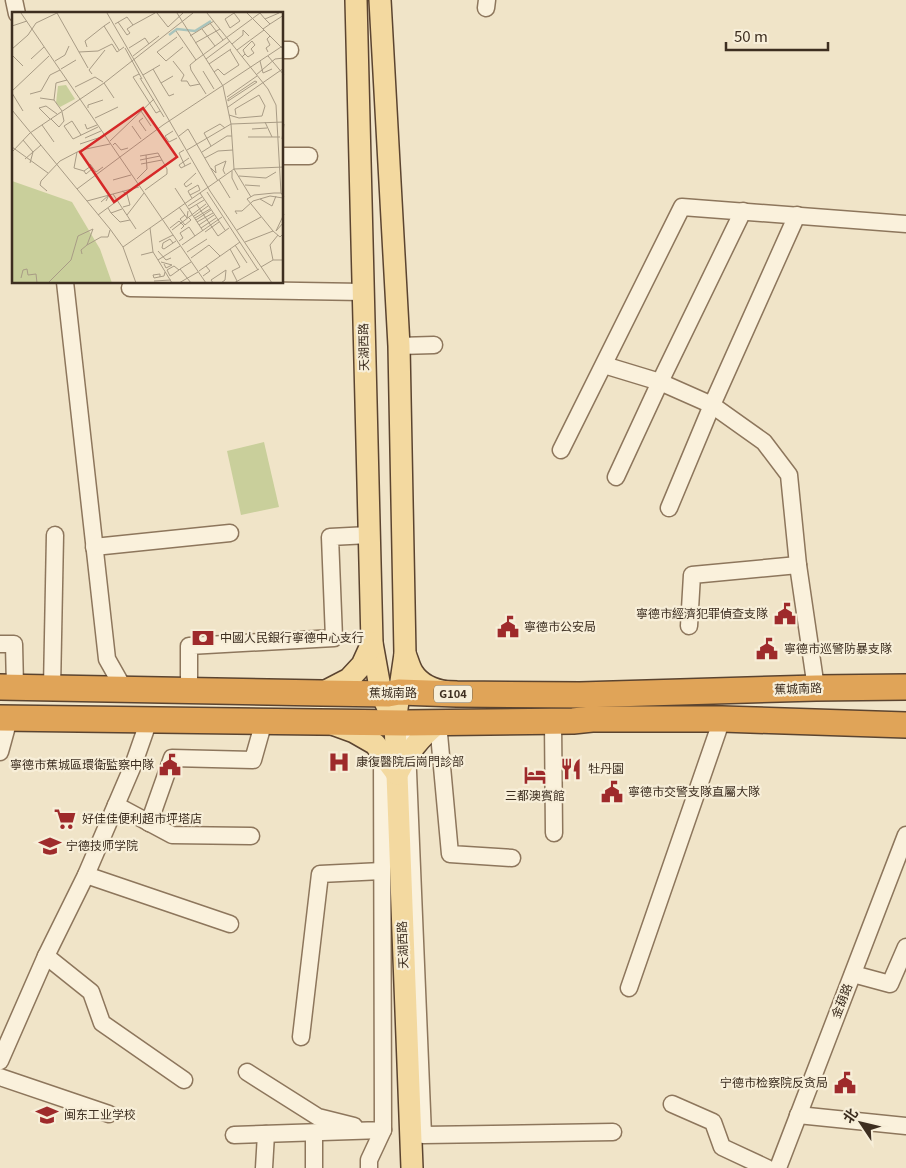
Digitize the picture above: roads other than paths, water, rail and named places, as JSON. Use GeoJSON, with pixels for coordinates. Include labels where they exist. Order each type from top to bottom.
{"type":"FeatureCollection","features":[{"type":"Feature","properties":{"kind":"highway","name":"蕉城南路"},"geometry":{"type":"LineString","coordinates":[[8,687],[322,693],[589,695],[906,687]]}},
{"type":"Feature","properties":{"kind":"highway"},"geometry":{"type":"LineString","coordinates":[[5,718],[438,723],[573,721],[592,719],[722,719],[906,726]]}},
{"type":"Feature","properties":{"kind":"main road","name":"天湖西路"},"geometry":{"type":"LineString","coordinates":[[356,0],[372,643],[390,693],[394,722],[412,1168]]}},
{"type":"Feature","properties":{"kind":"main road"},"geometry":{"type":"LineString","coordinates":[[380,0],[398,346],[405,654],[413,673],[427,686],[439,691],[457,694]]}},
{"type":"Feature","properties":{"kind":"main road"},"geometry":{"type":"LineString","coordinates":[[322,693],[349,679],[362,665],[372,643]]}},
{"type":"Feature","properties":{"kind":"main road"},"geometry":{"type":"LineString","coordinates":[[390,693],[405,654]]}},
{"type":"Feature","properties":{"kind":"main road"},"geometry":{"type":"LineString","coordinates":[[326,722],[354,732],[375,744],[397,774],[418,740],[438,723]]}},
{"type":"Feature","properties":{"kind":"street"},"geometry":{"type":"LineString","coordinates":[[284,156],[309,156]]}},
{"type":"Feature","properties":{"kind":"street"},"geometry":{"type":"LineString","coordinates":[[561,450],[682,207],[906,224]]}},
{"type":"Feature","properties":{"kind":"street"},"geometry":{"type":"LineString","coordinates":[[616,477],[743,211]]}},
{"type":"Feature","properties":{"kind":"street"},"geometry":{"type":"LineString","coordinates":[[669,508],[712,406],[797,216]]}},
{"type":"Feature","properties":{"kind":"street"},"geometry":{"type":"LineString","coordinates":[[65,284],[107,659],[124,690]]}},
{"type":"Feature","properties":{"kind":"street"},"geometry":{"type":"LineString","coordinates":[[130,288],[186,286],[363,292]]}},
{"type":"Feature","properties":{"kind":"street"},"geometry":{"type":"LineString","coordinates":[[398,346],[434,344]]}},
{"type":"Feature","properties":{"kind":"street"},"geometry":{"type":"LineString","coordinates":[[604,365],[660,382],[712,406],[764,442],[789,475],[798,565],[816,688]]}},
{"type":"Feature","properties":{"kind":"street"},"geometry":{"type":"LineString","coordinates":[[94,546],[230,533]]}},
{"type":"Feature","properties":{"kind":"street"},"geometry":{"type":"LineString","coordinates":[[52,688],[55,535]]}},
{"type":"Feature","properties":{"kind":"street"},"geometry":{"type":"LineString","coordinates":[[189,691],[188,646],[334,638],[330,536],[369,535]]}},
{"type":"Feature","properties":{"kind":"street"},"geometry":{"type":"LineString","coordinates":[[689,626],[692,575],[798,565]]}},
{"type":"Feature","properties":{"kind":"street"},"geometry":{"type":"LineString","coordinates":[[0,644],[14,644],[8,687]]}},
{"type":"Feature","properties":{"kind":"street"},"geometry":{"type":"LineString","coordinates":[[0,752],[5,718]]}},
{"type":"Feature","properties":{"kind":"street"},"geometry":{"type":"LineString","coordinates":[[629,988],[722,719]]}},
{"type":"Feature","properties":{"kind":"street"},"geometry":{"type":"LineString","coordinates":[[0,1061],[46,956],[86,875],[134,763],[149,720]]}},
{"type":"Feature","properties":{"kind":"street"},"geometry":{"type":"LineString","coordinates":[[149,823],[172,758],[252,760],[264,721]]}},
{"type":"Feature","properties":{"kind":"street"},"geometry":{"type":"LineString","coordinates":[[553,721],[554,833]]}},
{"type":"Feature","properties":{"kind":"street"},"geometry":{"type":"LineString","coordinates":[[369,1168],[368,1160],[376,1131],[382,871],[382,754],[394,722]]}},
{"type":"Feature","properties":{"kind":"street"},"geometry":{"type":"LineString","coordinates":[[394,722],[407,756],[423,1135],[613,1132]]}},
{"type":"Feature","properties":{"kind":"street"},"geometry":{"type":"LineString","coordinates":[[438,723],[450,854],[512,858]]}},
{"type":"Feature","properties":{"kind":"street"},"geometry":{"type":"LineString","coordinates":[[116,805],[172,835],[251,836]]}},
{"type":"Feature","properties":{"kind":"street","name":"金葫路"},"geometry":{"type":"LineString","coordinates":[[778,1168],[906,835]]}},
{"type":"Feature","properties":{"kind":"street"},"geometry":{"type":"LineString","coordinates":[[301,1037],[320,874],[382,871]]}},
{"type":"Feature","properties":{"kind":"street"},"geometry":{"type":"LineString","coordinates":[[86,875],[230,924]]}},
{"type":"Feature","properties":{"kind":"street"},"geometry":{"type":"LineString","coordinates":[[853,974],[890,984],[906,947]]}},
{"type":"Feature","properties":{"kind":"street"},"geometry":{"type":"LineString","coordinates":[[46,956],[90,992],[102,1023],[184,1080]]}},
{"type":"Feature","properties":{"kind":"street"},"geometry":{"type":"LineString","coordinates":[[247,1072],[318,1117],[376,1131]]}},
{"type":"Feature","properties":{"kind":"street"},"geometry":{"type":"LineString","coordinates":[[0,1077],[109,1114]]}},
{"type":"Feature","properties":{"kind":"street"},"geometry":{"type":"LineString","coordinates":[[672,1104],[713,1122],[722,1147],[767,1168]]}},
{"type":"Feature","properties":{"kind":"street"},"geometry":{"type":"LineString","coordinates":[[798,1115],[906,1126]]}},
{"type":"Feature","properties":{"kind":"street"},"geometry":{"type":"LineString","coordinates":[[234,1136],[376,1131]]}},
{"type":"Feature","properties":{"kind":"street"},"geometry":{"type":"LineString","coordinates":[[314,1133],[314,1168]]}},
{"type":"Feature","properties":{"kind":"street"},"geometry":{"type":"LineString","coordinates":[[264,1168],[266,1134]]}},
{"type":"Feature","properties":{"kind":"place","name":"寧德市經濟犯罪偵查支隊"},"geometry":{"type":"Point","coordinates":[785,614]}},
{"type":"Feature","properties":{"kind":"place","name":"寧德市公安局"},"geometry":{"type":"Point","coordinates":[508,627]}},
{"type":"Feature","properties":{"kind":"place","name":"中國人民銀行寧德中心支行"},"geometry":{"type":"Point","coordinates":[203,638]}},
{"type":"Feature","properties":{"kind":"place","name":"寧德市巡警防暴支隊"},"geometry":{"type":"Point","coordinates":[767,649]}},
{"type":"Feature","properties":{"kind":"place","name":"康復醫院后崗門診部"},"geometry":{"type":"Point","coordinates":[339,762]}},
{"type":"Feature","properties":{"kind":"place","name":"寧德市蕉城區環衛監察中隊"},"geometry":{"type":"Point","coordinates":[170,765]}},
{"type":"Feature","properties":{"kind":"place","name":"牡丹園"},"geometry":{"type":"Point","coordinates":[571,769]}},
{"type":"Feature","properties":{"kind":"place","name":"三都澳賓館"},"geometry":{"type":"Point","coordinates":[535,775]}},
{"type":"Feature","properties":{"kind":"place","name":"寧德市交警支隊直屬大隊"},"geometry":{"type":"Point","coordinates":[612,792]}},
{"type":"Feature","properties":{"kind":"place","name":"好佳佳便利超市坪塔店"},"geometry":{"type":"Point","coordinates":[65,819]}},
{"type":"Feature","properties":{"kind":"place","name":"宁德技师学院"},"geometry":{"type":"Point","coordinates":[50,846]}},
{"type":"Feature","properties":{"kind":"place","name":"宁德市检察院反贪局"},"geometry":{"type":"Point","coordinates":[845,1083]}},
{"type":"Feature","properties":{"kind":"place","name":"闽东工业学校"},"geometry":{"type":"Point","coordinates":[47,1115]}}]}
